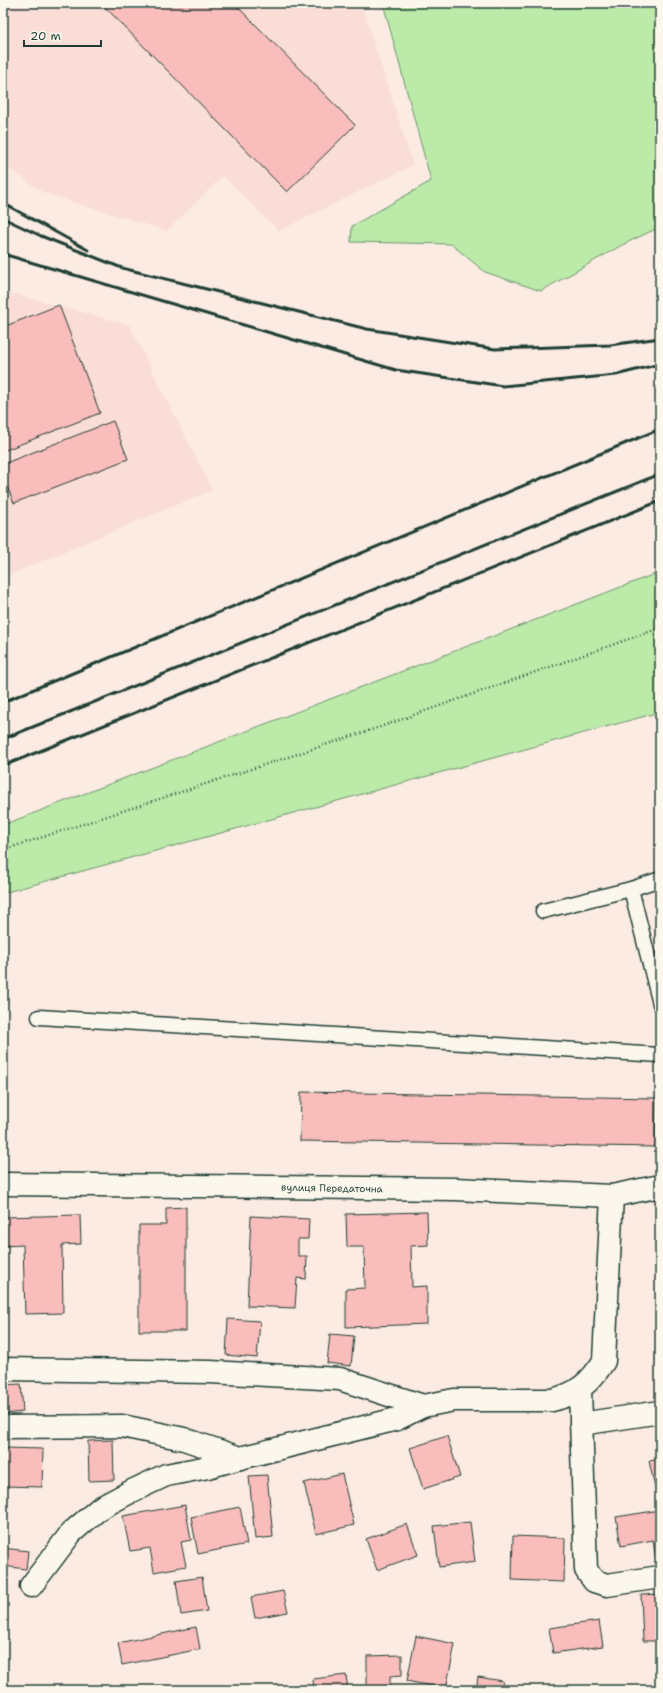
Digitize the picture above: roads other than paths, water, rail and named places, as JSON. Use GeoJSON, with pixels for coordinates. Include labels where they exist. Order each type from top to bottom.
{"type":"FeatureCollection","features":[{"type":"Feature","properties":{"kind":"street","name":"вулиця Передаточна"},"geometry":{"type":"LineString","coordinates":[[3,1184],[455,1189],[612,1196],[660,1186]]}},
{"type":"Feature","properties":{"kind":"street"},"geometry":{"type":"LineString","coordinates":[[31,1586],[71,1533],[100,1508],[132,1490],[166,1475],[208,1467],[397,1419],[423,1406],[454,1400],[552,1400],[565,1397],[580,1389],[593,1378],[604,1361],[612,1196]]}},
{"type":"Feature","properties":{"kind":"street"},"geometry":{"type":"LineString","coordinates":[[3,1369],[210,1372],[340,1379],[423,1406]]}},
{"type":"Feature","properties":{"kind":"street"},"geometry":{"type":"LineString","coordinates":[[580,1389],[586,1570],[594,1581],[607,1584],[660,1576]]}},
{"type":"Feature","properties":{"kind":"street"},"geometry":{"type":"LineString","coordinates":[[581,1424],[660,1412]]}},
{"type":"Feature","properties":{"kind":"street"},"geometry":{"type":"LineString","coordinates":[[3,1427],[122,1426],[184,1439],[240,1458]]}},
{"type":"Feature","properties":{"kind":"lane"},"geometry":{"type":"LineString","coordinates":[[543,911],[631,889],[660,879]]}},
{"type":"Feature","properties":{"kind":"lane"},"geometry":{"type":"LineString","coordinates":[[631,889],[660,1004]]}},
{"type":"Feature","properties":{"kind":"lane"},"geometry":{"type":"LineString","coordinates":[[39,1016],[660,1055]]}},
{"type":"Feature","properties":{"kind":"railway"},"geometry":{"type":"LineString","coordinates":[[3,203],[88,250]]}},
{"type":"Feature","properties":{"kind":"railway"},"geometry":{"type":"LineString","coordinates":[[3,218],[41,236],[122,268],[367,329],[495,349],[610,345],[660,338]]}},
{"type":"Feature","properties":{"kind":"railway"},"geometry":{"type":"LineString","coordinates":[[3,254],[396,370],[503,386],[616,375],[660,364]]}},
{"type":"Feature","properties":{"kind":"railway"},"geometry":{"type":"LineString","coordinates":[[3,702],[660,429]]}},
{"type":"Feature","properties":{"kind":"railway"},"geometry":{"type":"LineString","coordinates":[[3,739],[660,474]]}},
{"type":"Feature","properties":{"kind":"railway"},"geometry":{"type":"LineString","coordinates":[[3,766],[660,501]]}}]}
